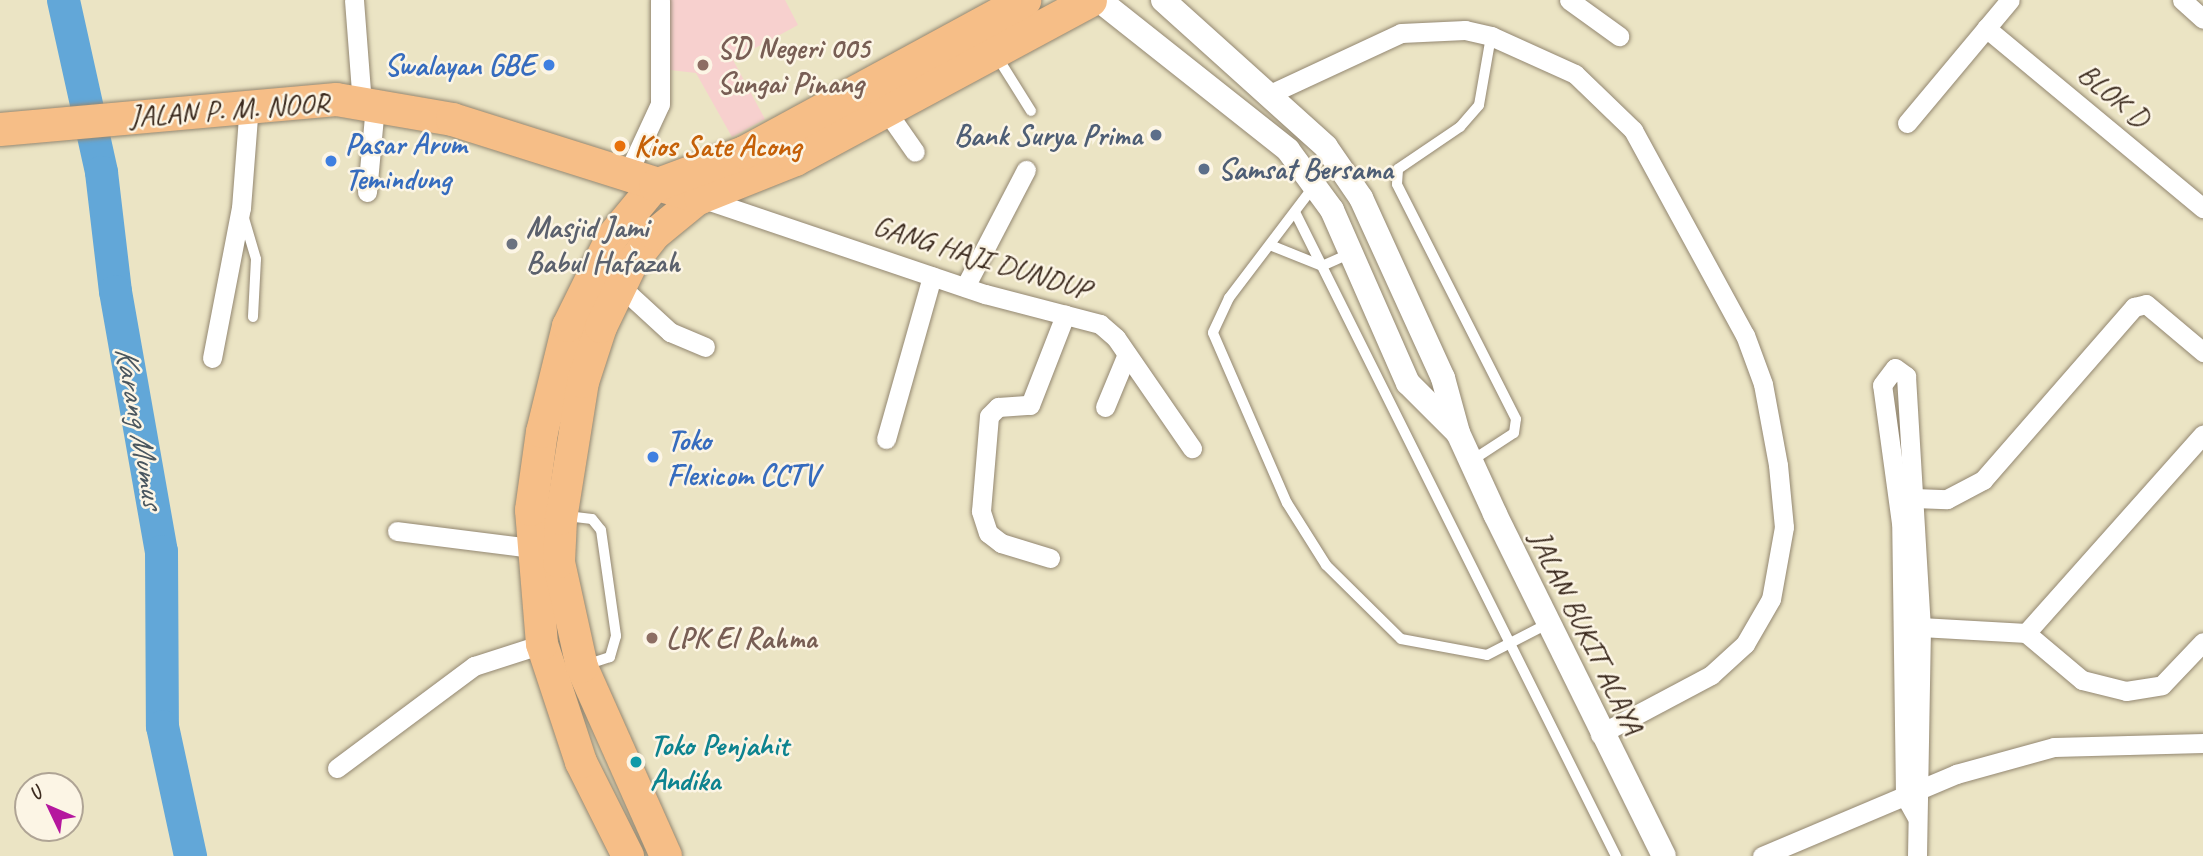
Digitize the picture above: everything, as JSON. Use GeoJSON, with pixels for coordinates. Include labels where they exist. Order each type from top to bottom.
{"type":"FeatureCollection","features":[{"type":"Feature","properties":{"kind":"highway"},"geometry":{"type":"LineString","coordinates":[[641,180],[744,152],[1024,0]]}},
{"type":"Feature","properties":{"kind":"highway"},"geometry":{"type":"LineString","coordinates":[[700,197],[795,159],[992,49],[1090,0]]}},
{"type":"Feature","properties":{"kind":"highway","name":"JALAN P. M. NOOR"},"geometry":{"type":"LineString","coordinates":[[0,128],[320,99],[368,104],[452,119],[700,197]]}},
{"type":"Feature","properties":{"kind":"main road"},"geometry":{"type":"LineString","coordinates":[[628,856],[581,762],[542,644],[531,548],[541,432],[568,326],[641,180]]}},
{"type":"Feature","properties":{"kind":"main road"},"geometry":{"type":"LineString","coordinates":[[666,856],[582,667],[559,562],[562,516],[583,382],[621,286],[655,234],[700,197]]}},
{"type":"Feature","properties":{"kind":"street"},"geometry":{"type":"LineString","coordinates":[[354,0],[368,104],[367,192]]}},
{"type":"Feature","properties":{"kind":"street"},"geometry":{"type":"LineString","coordinates":[[641,180],[660,104],[660,0]]}},
{"type":"Feature","properties":{"kind":"street","name":"JALAN BUKIT ALAYA"},"geometry":{"type":"LineString","coordinates":[[1099,0],[1174,54],[1254,118],[1315,185],[1353,252],[1408,383],[1458,433]]}},
{"type":"Feature","properties":{"kind":"street","name":"JALAN BUKIT ALAYA"},"geometry":{"type":"LineString","coordinates":[[1163,0],[1272,93],[1326,147],[1383,237],[1443,378],[1458,433],[1600,734],[1664,856]]}},
{"type":"Feature","properties":{"kind":"street"},"geometry":{"type":"LineString","coordinates":[[1569,0],[1619,36]]}},
{"type":"Feature","properties":{"kind":"street"},"geometry":{"type":"LineString","coordinates":[[1907,123],[2010,0]]}},
{"type":"Feature","properties":{"kind":"street"},"geometry":{"type":"LineString","coordinates":[[2182,0],[2203,19]]}},
{"type":"Feature","properties":{"kind":"street"},"geometry":{"type":"LineString","coordinates":[[1174,54],[1197,28]]}},
{"type":"Feature","properties":{"kind":"street","name":"BLOK D"},"geometry":{"type":"LineString","coordinates":[[1986,28],[2203,208]]}},
{"type":"Feature","properties":{"kind":"street"},"geometry":{"type":"LineString","coordinates":[[1272,93],[1401,33],[1465,30],[1491,36],[1575,75],[1633,131],[1745,335],[1763,384],[1778,465],[1784,527],[1772,598],[1745,644],[1711,675],[1600,734]]}},
{"type":"Feature","properties":{"kind":"street"},"geometry":{"type":"LineString","coordinates":[[212,358],[241,208],[249,105]]}},
{"type":"Feature","properties":{"kind":"street"},"geometry":{"type":"LineString","coordinates":[[885,109],[915,152]]}},
{"type":"Feature","properties":{"kind":"street"},"geometry":{"type":"LineString","coordinates":[[965,287],[1026,170]]}},
{"type":"Feature","properties":{"kind":"street","name":"GANG HAJI DUNDUP"},"geometry":{"type":"LineString","coordinates":[[700,197],[965,287],[1100,324],[1127,354],[1192,448]]}},
{"type":"Feature","properties":{"kind":"street"},"geometry":{"type":"LineString","coordinates":[[1353,252],[1383,237]]}},
{"type":"Feature","properties":{"kind":"street"},"geometry":{"type":"LineString","coordinates":[[886,439],[932,276]]}},
{"type":"Feature","properties":{"kind":"street"},"geometry":{"type":"LineString","coordinates":[[621,286],[670,332],[705,348]]}},
{"type":"Feature","properties":{"kind":"street"},"geometry":{"type":"LineString","coordinates":[[1914,498],[1947,499],[1983,480],[2134,306],[2146,304],[2203,352]]}},
{"type":"Feature","properties":{"kind":"street"},"geometry":{"type":"LineString","coordinates":[[1049,558],[1001,542],[988,533],[981,511],[989,416],[998,407],[1030,405],[1065,315]]}},
{"type":"Feature","properties":{"kind":"street"},"geometry":{"type":"LineString","coordinates":[[1105,407],[1127,354]]}},
{"type":"Feature","properties":{"kind":"street"},"geometry":{"type":"LineString","coordinates":[[1912,793],[1922,628],[1906,376],[1895,368],[1884,377],[1884,395],[1900,523],[1912,793],[1916,816],[1916,856]]}},
{"type":"Feature","properties":{"kind":"street"},"geometry":{"type":"LineString","coordinates":[[2026,634],[2203,434]]}},
{"type":"Feature","properties":{"kind":"street"},"geometry":{"type":"LineString","coordinates":[[397,531],[531,548]]}},
{"type":"Feature","properties":{"kind":"street"},"geometry":{"type":"LineString","coordinates":[[1922,628],[2026,634],[2082,680],[2126,691],[2162,685],[2203,642]]}},
{"type":"Feature","properties":{"kind":"street"},"geometry":{"type":"LineString","coordinates":[[337,768],[474,666],[542,644]]}},
{"type":"Feature","properties":{"kind":"street"},"geometry":{"type":"LineString","coordinates":[[1762,856],[1912,793],[2054,747],[2203,743]]}},
{"type":"Feature","properties":{"kind":"lane"},"geometry":{"type":"LineString","coordinates":[[1471,461],[1514,433],[1516,419],[1397,184],[1398,169],[1461,127],[1479,105],[1491,36]]}},
{"type":"Feature","properties":{"kind":"lane"},"geometry":{"type":"LineString","coordinates":[[992,49],[1031,111]]}},
{"type":"Feature","properties":{"kind":"lane"},"geometry":{"type":"LineString","coordinates":[[1315,185],[1220,312],[1213,333],[1245,418],[1314,548],[1401,639],[1475,656],[1510,646],[1547,624]]}},
{"type":"Feature","properties":{"kind":"lane"},"geometry":{"type":"LineString","coordinates":[[241,208],[256,259],[253,317]]}},
{"type":"Feature","properties":{"kind":"lane"},"geometry":{"type":"LineString","coordinates":[[1295,212],[1616,856]]}},
{"type":"Feature","properties":{"kind":"lane"},"geometry":{"type":"LineString","coordinates":[[1270,245],[1322,266],[1353,252]]}},
{"type":"Feature","properties":{"kind":"lane"},"geometry":{"type":"LineString","coordinates":[[562,516],[598,522],[616,636],[610,657],[582,667]]}},
{"type":"Feature","properties":{"kind":"shaded area","name":"SD Negeri 005 Sungai Pinang"},"geometry":{"type":"Polygon","coordinates":[[[665,0],[785,0],[798,25],[733,60],[765,119],[732,137],[696,73],[670,70],[665,0]]]}},
{"type":"Feature","properties":{"kind":"waterway","name":"Karang Mumus"},"geometry":{"type":"LineString","coordinates":[[63,0],[101,172],[115,291],[161,551],[162,726],[190,856]]}},
{"type":"Feature","properties":{"kind":"place","name":"Swalayan GBE"},"geometry":{"type":"Point","coordinates":[549,65]}},
{"type":"Feature","properties":{"kind":"place","name":"SD Negeri 005 Sungai Pinang"},"geometry":{"type":"Point","coordinates":[703,65]}},
{"type":"Feature","properties":{"kind":"place","name":"Bank Surya Prima"},"geometry":{"type":"Point","coordinates":[1156,135]}},
{"type":"Feature","properties":{"kind":"place","name":"Kios Sate Acong"},"geometry":{"type":"Point","coordinates":[620,146]}},
{"type":"Feature","properties":{"kind":"place","name":"Pasar Arum Temindung"},"geometry":{"type":"Point","coordinates":[331,161]}},
{"type":"Feature","properties":{"kind":"place","name":"Samsat Bersama"},"geometry":{"type":"Point","coordinates":[1204,169]}},
{"type":"Feature","properties":{"kind":"place","name":"Masjid Jami Babul Hafazah"},"geometry":{"type":"Point","coordinates":[512,244]}},
{"type":"Feature","properties":{"kind":"place","name":"Toko Flexicom CCTV"},"geometry":{"type":"Point","coordinates":[653,457]}},
{"type":"Feature","properties":{"kind":"place","name":"LPK El Rahma"},"geometry":{"type":"Point","coordinates":[652,638]}},
{"type":"Feature","properties":{"kind":"place","name":"Toko Penjahit Andika"},"geometry":{"type":"Point","coordinates":[636,762]}}]}
